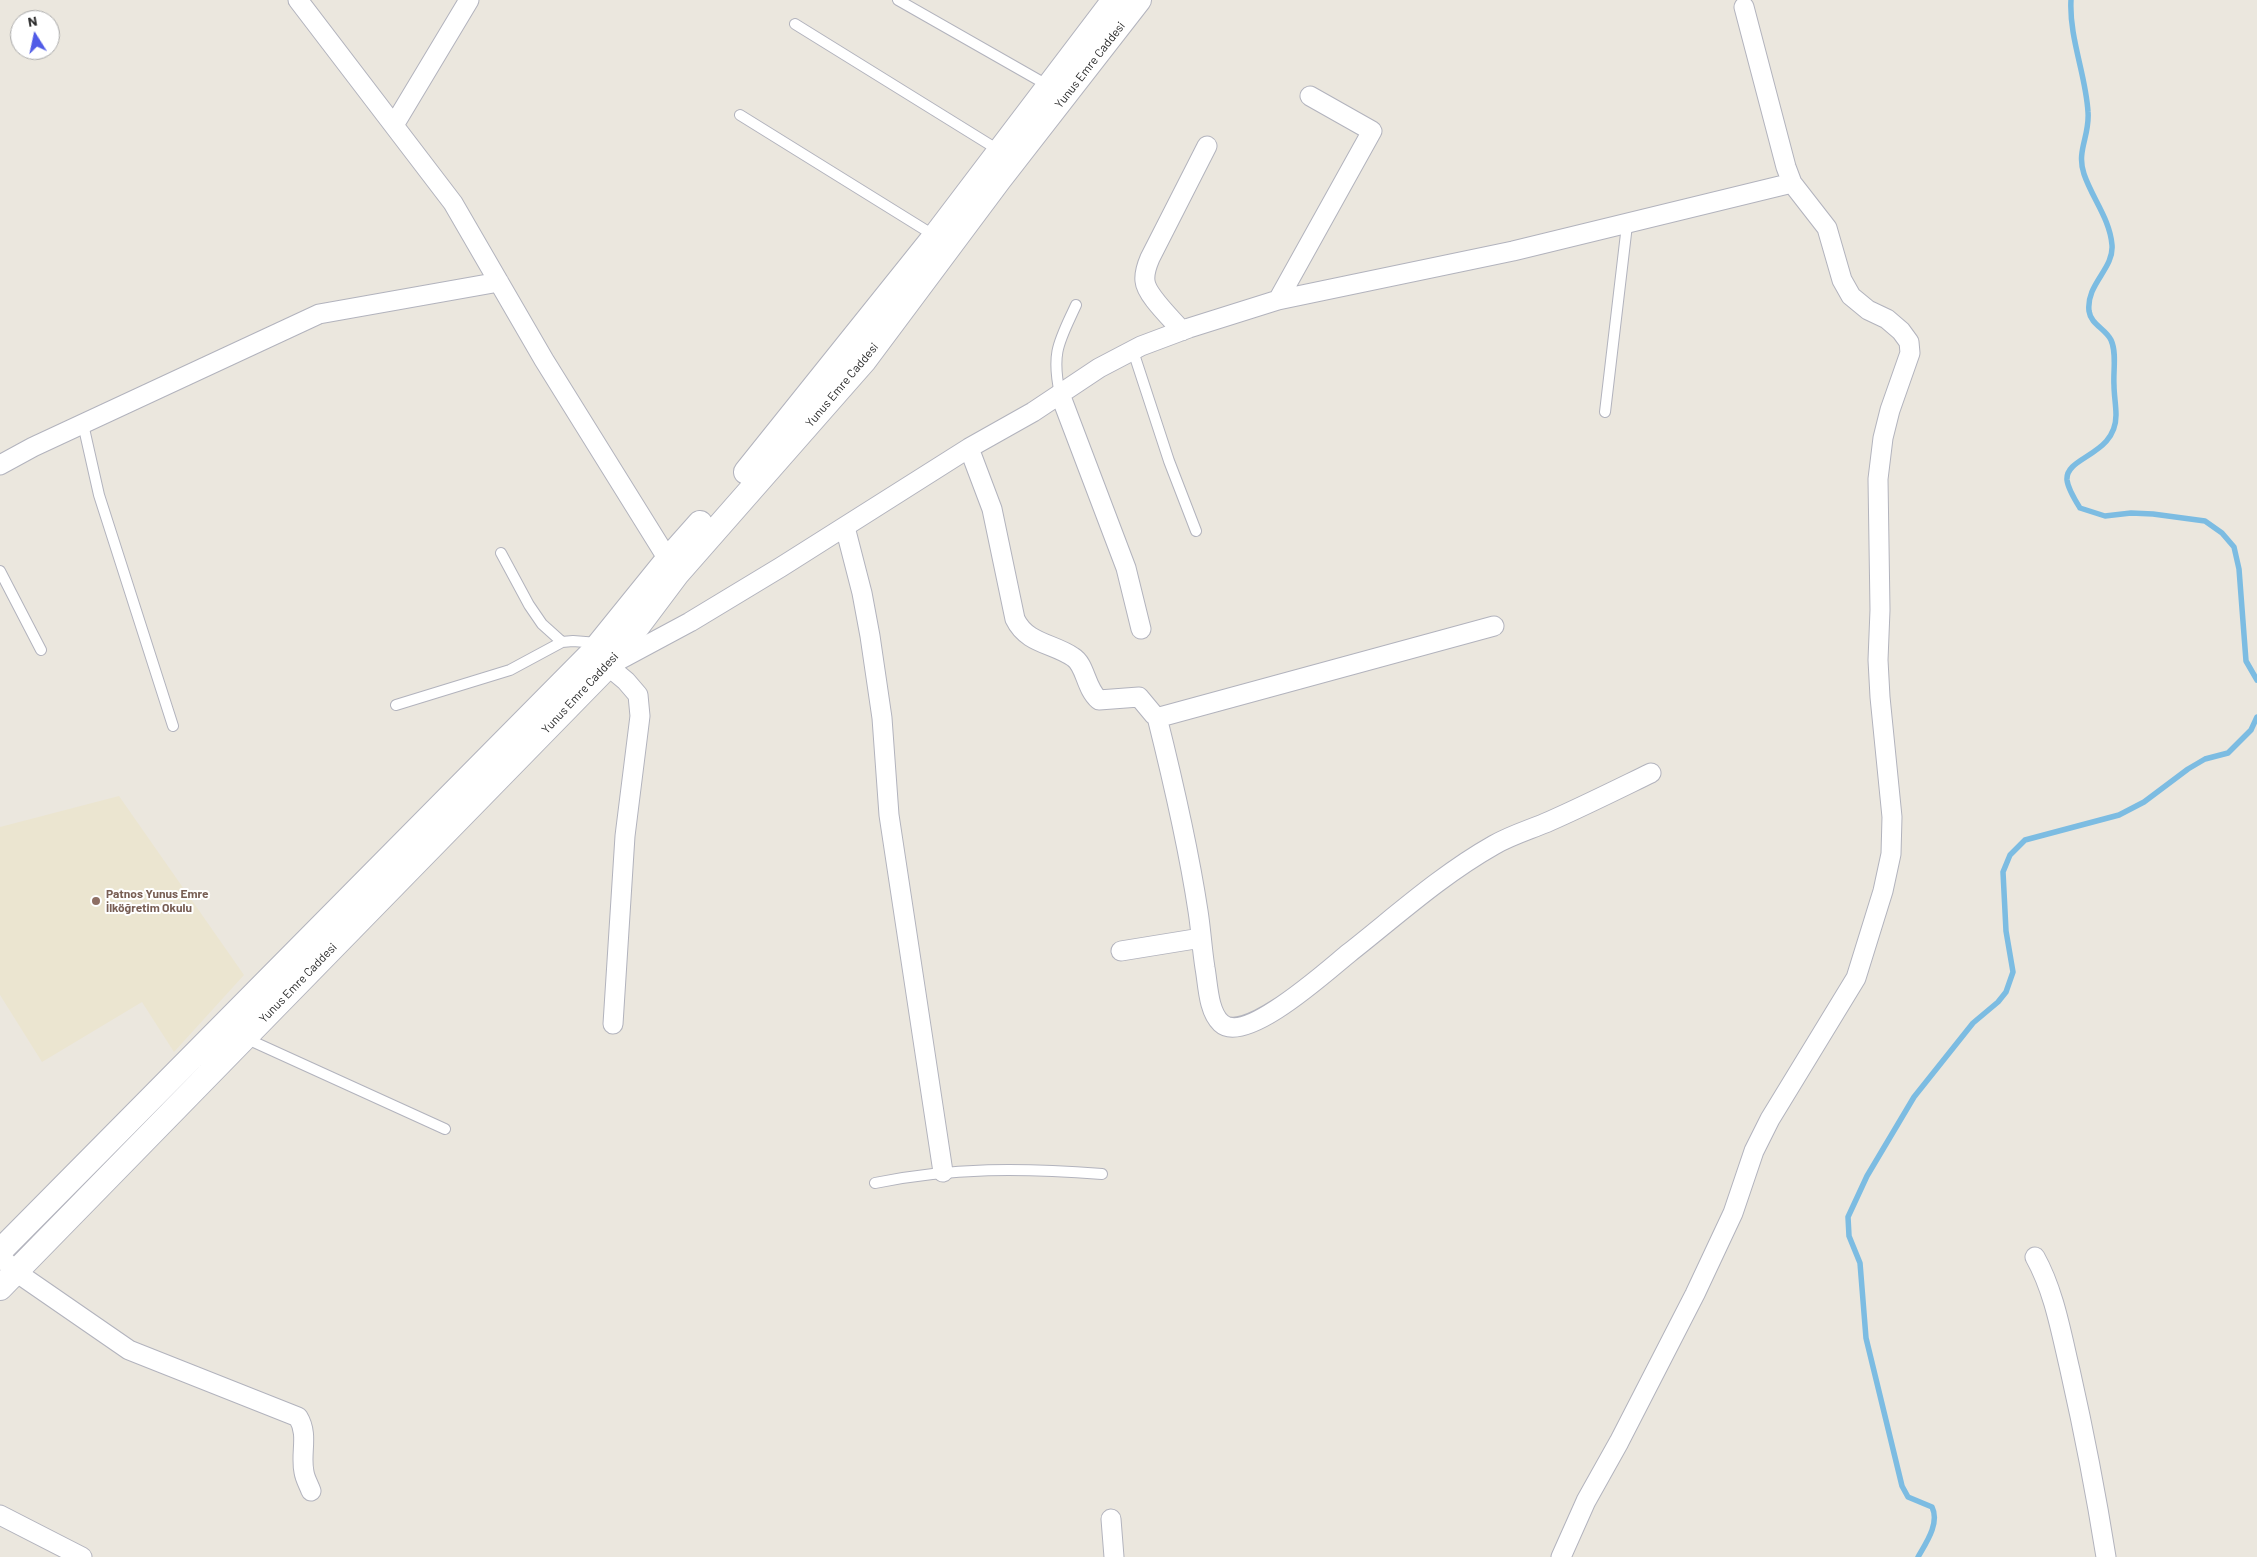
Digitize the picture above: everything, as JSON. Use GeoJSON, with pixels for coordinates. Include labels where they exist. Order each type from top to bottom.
{"type":"FeatureCollection","features":[{"type":"Feature","properties":{"kind":"street"},"geometry":{"type":"LineString","coordinates":[[298,0],[453,203],[544,360],[672,566]]}},
{"type":"Feature","properties":{"kind":"street"},"geometry":{"type":"LineString","coordinates":[[394,125],[468,0]]}},
{"type":"Feature","properties":{"kind":"street","name":"Yunus Emre Caddesi"},"geometry":{"type":"LineString","coordinates":[[5,1272],[245,1038],[608,666],[672,566],[935,236],[1114,0]]}},
{"type":"Feature","properties":{"kind":"street","name":"Yunus Emre Caddesi"},"geometry":{"type":"LineString","coordinates":[[0,1251],[599,644],[864,362],[999,180],[1139,0]]}},
{"type":"Feature","properties":{"kind":"street"},"geometry":{"type":"LineString","coordinates":[[1561,1557],[1586,1501],[1632,1417],[1695,1294],[1733,1213],[1754,1151],[1770,1119],[1856,978],[1883,892],[1891,854],[1892,817],[1878,660],[1880,610],[1878,478],[1883,438],[1890,410],[1910,353],[1909,342],[1901,331],[1887,319],[1868,310],[1851,296],[1842,280],[1827,228],[1792,183],[1744,7]]}},
{"type":"Feature","properties":{"kind":"street"},"geometry":{"type":"LineString","coordinates":[[1278,300],[1372,131],[1310,96]]}},
{"type":"Feature","properties":{"kind":"street"},"geometry":{"type":"LineString","coordinates":[[1182,331],[1148,291],[1144,274],[1150,258],[1207,146]]}},
{"type":"Feature","properties":{"kind":"street"},"geometry":{"type":"LineString","coordinates":[[613,1024],[625,836],[640,716],[638,695],[626,681],[608,666],[690,622],[969,448],[1060,394],[1099,368],[1133,351],[1182,331],[1278,300],[1513,251],[1627,225],[1792,183]]}},
{"type":"Feature","properties":{"kind":"street"},"geometry":{"type":"LineString","coordinates":[[0,465],[33,447],[319,314],[499,282]]}},
{"type":"Feature","properties":{"kind":"street"},"geometry":{"type":"LineString","coordinates":[[1060,394],[1126,568],[1141,629]]}},
{"type":"Feature","properties":{"kind":"street"},"geometry":{"type":"LineString","coordinates":[[969,448],[992,509],[1015,619],[1020,628],[1036,641],[1074,657],[1081,667],[1093,695],[1099,700],[1139,697],[1157,717],[1179,811],[1210,996],[1215,1015],[1221,1024],[1232,1028],[1246,1025],[1259,1020],[1293,998],[1422,894],[1464,863],[1496,844],[1552,820],[1651,773]]}},
{"type":"Feature","properties":{"kind":"street"},"geometry":{"type":"LineString","coordinates":[[845,527],[862,593],[870,636],[882,718],[889,816],[943,1172]]}},
{"type":"Feature","properties":{"kind":"street"},"geometry":{"type":"LineString","coordinates":[[1157,717],[1183,712],[1494,626]]}},
{"type":"Feature","properties":{"kind":"street"},"geometry":{"type":"LineString","coordinates":[[1121,951],[1201,938]]}},
{"type":"Feature","properties":{"kind":"street"},"geometry":{"type":"LineString","coordinates":[[2035,1257],[2044,1273],[2060,1328],[2094,1482],[2106,1557]]}},
{"type":"Feature","properties":{"kind":"street"},"geometry":{"type":"LineString","coordinates":[[5,1272],[129,1350],[298,1416],[305,1438],[304,1472],[311,1492]]}},
{"type":"Feature","properties":{"kind":"street"},"geometry":{"type":"LineString","coordinates":[[0,1515],[82,1557]]}},
{"type":"Feature","properties":{"kind":"street"},"geometry":{"type":"LineString","coordinates":[[1111,1519],[1114,1557]]}},
{"type":"Feature","properties":{"kind":"lane"},"geometry":{"type":"LineString","coordinates":[[898,0],[1049,86]]}},
{"type":"Feature","properties":{"kind":"lane"},"geometry":{"type":"LineString","coordinates":[[795,24],[1001,151]]}},
{"type":"Feature","properties":{"kind":"lane"},"geometry":{"type":"LineString","coordinates":[[740,115],[935,236]]}},
{"type":"Feature","properties":{"kind":"lane"},"geometry":{"type":"LineString","coordinates":[[1605,412],[1627,225]]}},
{"type":"Feature","properties":{"kind":"lane"},"geometry":{"type":"LineString","coordinates":[[1060,394],[1054,369],[1058,345],[1076,305]]}},
{"type":"Feature","properties":{"kind":"lane"},"geometry":{"type":"LineString","coordinates":[[1133,351],[1169,461],[1196,530]]}},
{"type":"Feature","properties":{"kind":"lane"},"geometry":{"type":"LineString","coordinates":[[83,424],[102,504],[173,726]]}},
{"type":"Feature","properties":{"kind":"lane"},"geometry":{"type":"LineString","coordinates":[[501,553],[533,611],[542,624],[562,642]]}},
{"type":"Feature","properties":{"kind":"lane"},"geometry":{"type":"LineString","coordinates":[[0,571],[41,650]]}},
{"type":"Feature","properties":{"kind":"lane"},"geometry":{"type":"LineString","coordinates":[[396,705],[510,670],[562,642],[573,641],[599,644]]}},
{"type":"Feature","properties":{"kind":"lane"},"geometry":{"type":"LineString","coordinates":[[245,1038],[446,1129]]}},
{"type":"Feature","properties":{"kind":"lane"},"geometry":{"type":"LineString","coordinates":[[876,1183],[943,1172],[998,1168],[1102,1174]]}},
{"type":"Feature","properties":{"kind":"shaded area","name":"Patnos Yunus Emre İlköğretim Okulu"},"geometry":{"type":"Polygon","coordinates":[[[119,796],[244,975],[174,1052],[142,1002],[42,1062],[0,995],[0,827],[119,796]]]}},
{"type":"Feature","properties":{"kind":"waterway"},"geometry":{"type":"LineString","coordinates":[[2071,0],[2075,42],[2087,98],[2088,112],[2087,129],[2082,151],[2082,166],[2087,183],[2108,226],[2112,245],[2109,262],[2095,285],[2089,301],[2089,311],[2092,320],[2108,336],[2113,345],[2116,415],[2114,429],[2108,439],[2074,465],[2069,472],[2067,480],[2080,508],[2105,516],[2131,513],[2153,514],[2205,521],[2222,533],[2234,547],[2239,569],[2246,661],[2257,680]]}},
{"type":"Feature","properties":{"kind":"waterway"},"geometry":{"type":"LineString","coordinates":[[1918,1557],[1931,1533],[1934,1513],[1932,1507],[1908,1497],[1902,1486],[1866,1338],[1860,1263],[1849,1236],[1848,1217],[1867,1176],[1914,1097],[1973,1023],[1998,1002],[2006,992],[2013,972],[2006,931],[2003,872],[2010,855],[2025,840],[2119,815],[2144,802],[2188,769],[2205,759],[2228,753],[2251,730],[2257,717]]}},
{"type":"Feature","properties":{"kind":"place","name":"Patnos Yunus Emre İlköğretim Okulu"},"geometry":{"type":"Point","coordinates":[96,901]}}]}
